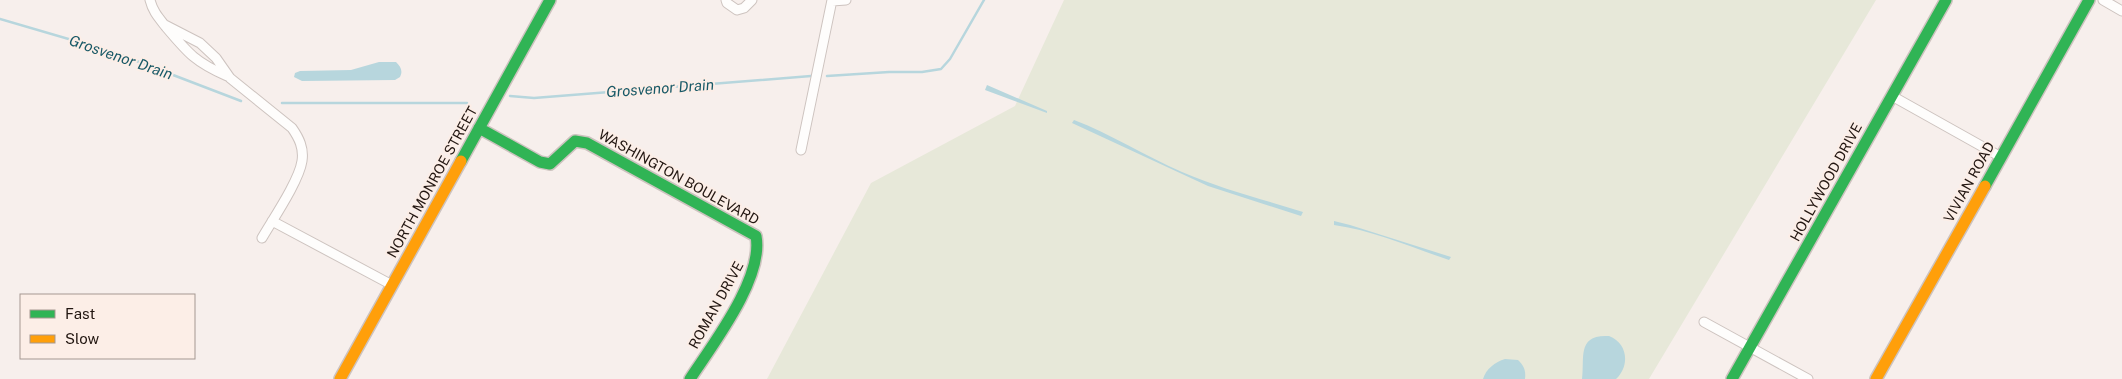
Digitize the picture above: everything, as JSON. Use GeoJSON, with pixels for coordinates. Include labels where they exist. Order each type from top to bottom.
{"type":"FeatureCollection","features":[{"type":"Feature","properties":{"kind":"street"},"geometry":{"type":"LineString","coordinates":[[150,0],[155,15],[165,25],[180,46],[195,60],[230,78],[292,128],[302,146],[302,162],[297,175],[262,238]]}},
{"type":"Feature","properties":{"kind":"street","name":"NORTH MONROE STREET"},"geometry":{"type":"LineString","coordinates":[[340,379],[550,0]]}},
{"type":"Feature","properties":{"kind":"street"},"geometry":{"type":"LineString","coordinates":[[726,0],[727,3],[737,10],[744,8],[752,0]]}},
{"type":"Feature","properties":{"kind":"street"},"geometry":{"type":"LineString","coordinates":[[802,150],[832,0],[846,0]]}},
{"type":"Feature","properties":{"kind":"street","name":"HOLLYWOOD DRIVE"},"geometry":{"type":"LineString","coordinates":[[1732,379],[1946,0]]}},
{"type":"Feature","properties":{"kind":"street","name":"VIVIAN ROAD"},"geometry":{"type":"LineString","coordinates":[[1876,379],[2090,0]]}},
{"type":"Feature","properties":{"kind":"street"},"geometry":{"type":"LineString","coordinates":[[2103,0],[2122,11]]}},
{"type":"Feature","properties":{"kind":"street"},"geometry":{"type":"LineString","coordinates":[[165,25],[200,43],[216,58],[230,78]]}},
{"type":"Feature","properties":{"kind":"street"},"geometry":{"type":"LineString","coordinates":[[1892,96],[2001,157]]}},
{"type":"Feature","properties":{"kind":"street","name":"WASHINGTON BOULEVARD"},"geometry":{"type":"LineString","coordinates":[[479,128],[540,162],[550,164],[556,161],[568,146],[576,141],[587,143],[748,230],[760,242]]}},
{"type":"Feature","properties":{"kind":"street"},"geometry":{"type":"LineString","coordinates":[[272,221],[392,285]]}},
{"type":"Feature","properties":{"kind":"street","name":"ROMAN DRIVE"},"geometry":{"type":"LineString","coordinates":[[690,379],[718,336],[747,285],[757,262],[760,242]]}},
{"type":"Feature","properties":{"kind":"street"},"geometry":{"type":"LineString","coordinates":[[1704,322],[1808,379]]}},
{"type":"Feature","properties":{"kind":"shaded area"},"geometry":{"type":"Polygon","coordinates":[[[1064,0],[1876,0],[1649,379],[767,379],[871,183],[1015,106],[1064,0]]]}},
{"type":"Feature","properties":{"kind":"water"},"geometry":{"type":"Polygon","coordinates":[[[379,62],[396,62],[401,69],[400,77],[395,80],[302,81],[294,77],[295,73],[300,71],[351,70],[379,62]]]}},
{"type":"Feature","properties":{"kind":"water"},"geometry":{"type":"Polygon","coordinates":[[[987,85],[1047,111],[1047,113],[985,90],[987,85]]]}},
{"type":"Feature","properties":{"kind":"water"},"geometry":{"type":"Polygon","coordinates":[[[1074,120],[1168,166],[1197,178],[1303,212],[1301,216],[1208,186],[1072,123],[1074,120]]]}},
{"type":"Feature","properties":{"kind":"water"},"geometry":{"type":"Polygon","coordinates":[[[1334,221],[1451,257],[1449,260],[1378,235],[1334,225],[1334,221]]]}},
{"type":"Feature","properties":{"kind":"water"},"geometry":{"type":"Polygon","coordinates":[[[1598,336],[1609,336],[1620,344],[1625,355],[1625,362],[1620,374],[1616,379],[1582,379],[1583,356],[1587,343],[1598,336]]]}},
{"type":"Feature","properties":{"kind":"water"},"geometry":{"type":"Polygon","coordinates":[[[1505,359],[1518,360],[1522,364],[1525,379],[1483,379],[1491,366],[1505,359]]]}},
{"type":"Feature","properties":{"kind":"waterway","name":"Grosvenor Drain"},"geometry":{"type":"LineString","coordinates":[[827,76],[922,72],[941,69],[950,59],[984,0]]}},
{"type":"Feature","properties":{"kind":"waterway","name":"Grosvenor Drain"},"geometry":{"type":"LineString","coordinates":[[0,19],[113,52],[241,101]]}},
{"type":"Feature","properties":{"kind":"waterway","name":"Grosvenor Drain"},"geometry":{"type":"LineString","coordinates":[[510,96],[534,98],[811,76]]}},
{"type":"Feature","properties":{"kind":"waterway","name":"Grosvenor Drain"},"geometry":{"type":"LineString","coordinates":[[282,103],[467,103]]}},
{"type":"Feature","properties":{"kind":"traffic: fast"},"geometry":{"type":"LineString","coordinates":[[461,161],[550,0]]}},
{"type":"Feature","properties":{"kind":"traffic: fast"},"geometry":{"type":"LineString","coordinates":[[1732,379],[1946,0]]}},
{"type":"Feature","properties":{"kind":"traffic: fast"},"geometry":{"type":"LineString","coordinates":[[1985,186],[2089,0]]}},
{"type":"Feature","properties":{"kind":"traffic: fast"},"geometry":{"type":"LineString","coordinates":[[479,128],[540,162],[550,164],[575,141],[587,143],[756,236],[756,253],[745,290],[735,310],[690,379]]}},
{"type":"Feature","properties":{"kind":"traffic: slow"},"geometry":{"type":"LineString","coordinates":[[340,379],[461,161]]}},
{"type":"Feature","properties":{"kind":"traffic: slow"},"geometry":{"type":"LineString","coordinates":[[1876,379],[1985,186]]}}]}
